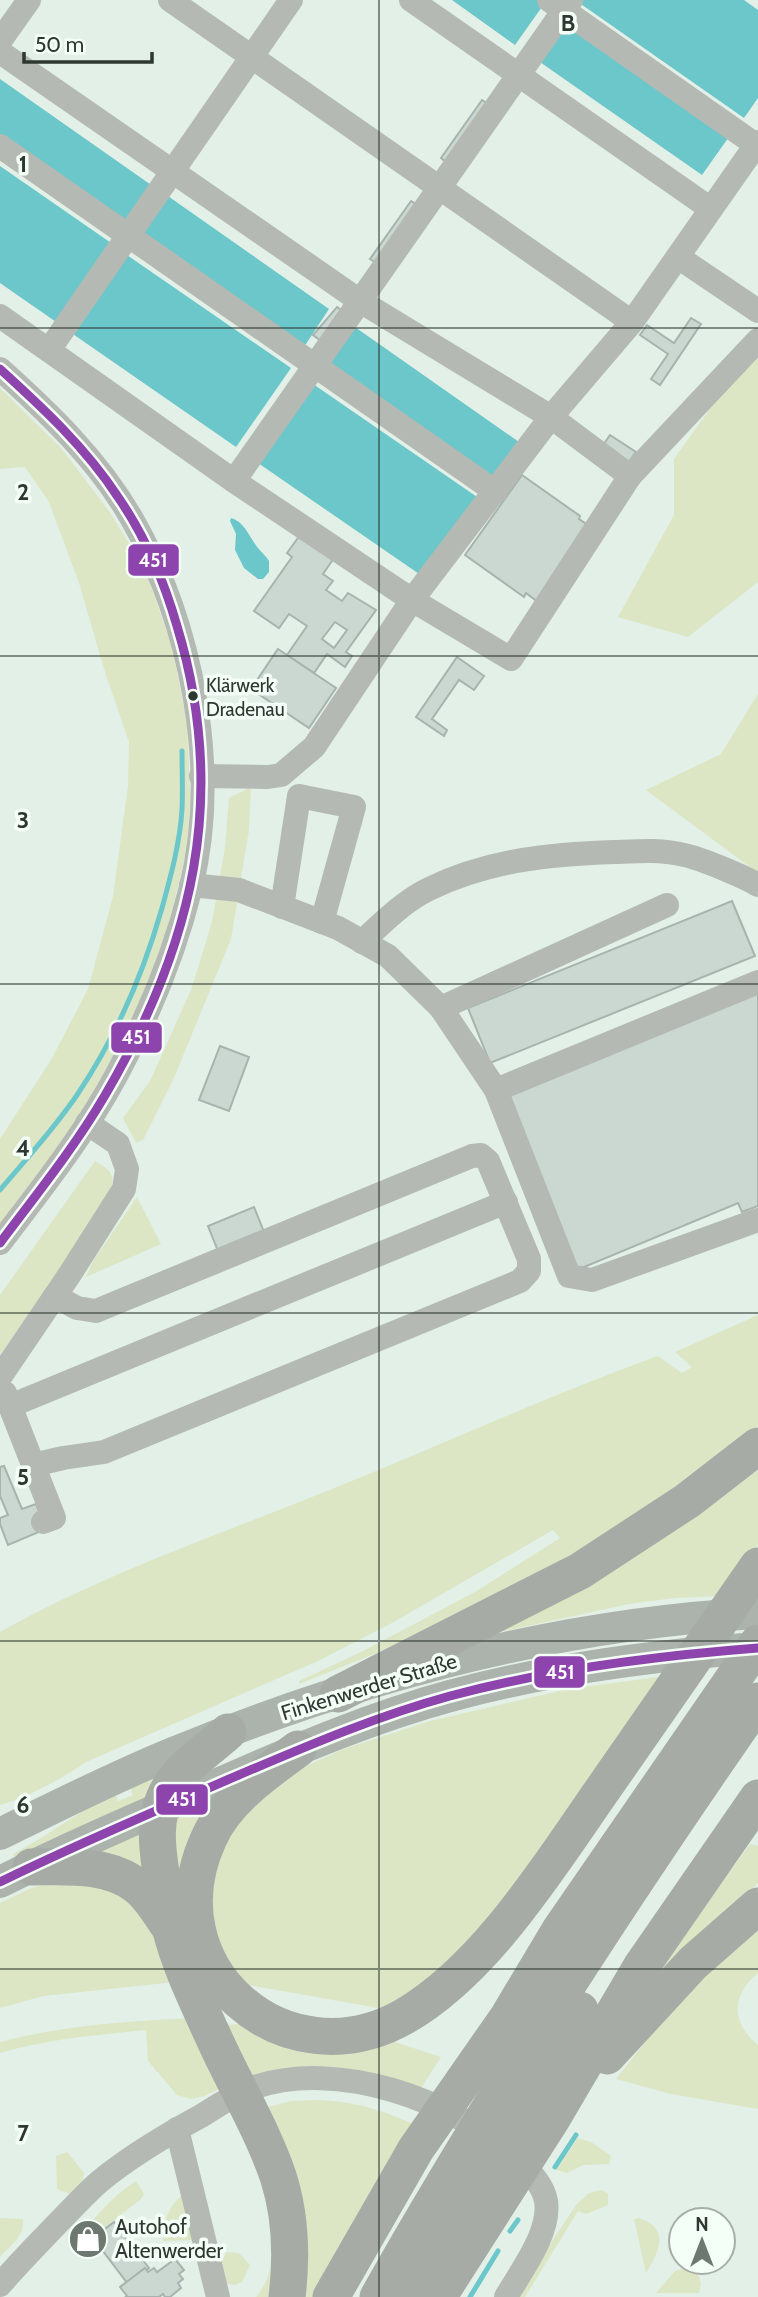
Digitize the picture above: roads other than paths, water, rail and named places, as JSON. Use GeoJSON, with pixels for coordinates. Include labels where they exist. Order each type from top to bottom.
{"type":"FeatureCollection","features":[{"type":"Feature","properties":{"kind":"highway"},"geometry":{"type":"LineString","coordinates":[[338,1694],[580,1571],[716,1480],[758,1446]]}},
{"type":"Feature","properties":{"kind":"highway"},"geometry":{"type":"LineString","coordinates":[[15,1875],[85,1868],[119,1875],[138,1886],[182,1938],[211,1967],[234,1997],[262,2018],[285,2028],[337,2038],[370,2032],[403,2017],[430,1999],[471,1961],[524,1899],[758,1566]]}},
{"type":"Feature","properties":{"kind":"highway"},"geometry":{"type":"LineString","coordinates":[[331,2297],[416,2149],[508,2017],[560,1930],[758,1645]]}},
{"type":"Feature","properties":{"kind":"highway"},"geometry":{"type":"LineString","coordinates":[[378,2297],[430,2206],[559,1996],[758,1701]]}},
{"type":"Feature","properties":{"kind":"highway"},"geometry":{"type":"LineString","coordinates":[[228,1732],[170,1787],[158,1823],[157,1849],[213,2038],[264,2139],[279,2179],[289,2222],[291,2258],[287,2297]]}},
{"type":"Feature","properties":{"kind":"highway"},"geometry":{"type":"LineString","coordinates":[[408,2297],[654,1888],[758,1738]]}},
{"type":"Feature","properties":{"kind":"highway"},"geometry":{"type":"LineString","coordinates":[[182,1938],[194,1901],[202,1855],[210,1836],[240,1796],[298,1749]]}},
{"type":"Feature","properties":{"kind":"highway"},"geometry":{"type":"LineString","coordinates":[[438,2297],[553,2117],[641,1967],[758,1798]]}},
{"type":"Feature","properties":{"kind":"highway"},"geometry":{"type":"LineString","coordinates":[[553,2117],[693,1963],[758,1906]]}},
{"type":"Feature","properties":{"kind":"main road","name":"Finkenwerder Straße"},"geometry":{"type":"LineString","coordinates":[[0,1834],[136,1769],[228,1732],[442,1662],[518,1645],[650,1624],[758,1613]]}},
{"type":"Feature","properties":{"kind":"main road","name":"Finkenwerder Straße"},"geometry":{"type":"LineString","coordinates":[[15,1875],[298,1749],[389,1715],[494,1685],[614,1663],[758,1645]]}},
{"type":"Feature","properties":{"kind":"street"},"geometry":{"type":"LineString","coordinates":[[0,41],[29,0]]}},
{"type":"Feature","properties":{"kind":"street"},"geometry":{"type":"LineString","coordinates":[[170,0],[632,323]]}},
{"type":"Feature","properties":{"kind":"street"},"geometry":{"type":"LineString","coordinates":[[49,350],[291,0]]}},
{"type":"Feature","properties":{"kind":"street"},"geometry":{"type":"LineString","coordinates":[[411,0],[711,209]]}},
{"type":"Feature","properties":{"kind":"street"},"geometry":{"type":"LineString","coordinates":[[201,776],[281,775],[314,747],[412,600],[551,417],[632,323],[757,143],[561,3],[518,75],[234,481]]}},
{"type":"Feature","properties":{"kind":"street"},"geometry":{"type":"LineString","coordinates":[[0,52],[360,301],[551,417],[630,476]]}},
{"type":"Feature","properties":{"kind":"street"},"geometry":{"type":"LineString","coordinates":[[0,146],[496,492]]}},
{"type":"Feature","properties":{"kind":"street"},"geometry":{"type":"LineString","coordinates":[[678,257],[758,311]]}},
{"type":"Feature","properties":{"kind":"street"},"geometry":{"type":"LineString","coordinates":[[0,316],[234,481],[412,600],[511,659],[630,476],[758,340]]}},
{"type":"Feature","properties":{"kind":"street"},"geometry":{"type":"LineString","coordinates":[[0,369],[47,412],[93,464],[132,519],[163,583],[185,650],[199,731],[201,776],[201,815],[191,885],[177,935],[144,1021],[116,1076],[86,1123],[55,1170],[0,1243]]}},
{"type":"Feature","properties":{"kind":"street"},"geometry":{"type":"LineString","coordinates":[[282,906],[299,796],[354,807],[322,922]]}},
{"type":"Feature","properties":{"kind":"street"},"geometry":{"type":"LineString","coordinates":[[362,942],[391,915],[426,890],[473,871],[523,859],[576,853],[653,851],[685,855],[758,885]]}},
{"type":"Feature","properties":{"kind":"street"},"geometry":{"type":"LineString","coordinates":[[191,885],[239,890],[322,922],[388,956],[441,1008],[496,1090],[569,1276],[592,1280],[758,1220]]}},
{"type":"Feature","properties":{"kind":"street"},"geometry":{"type":"LineString","coordinates":[[441,1008],[667,905]]}},
{"type":"Feature","properties":{"kind":"street"},"geometry":{"type":"LineString","coordinates":[[496,1090],[758,982]]}},
{"type":"Feature","properties":{"kind":"street"},"geometry":{"type":"LineString","coordinates":[[43,1522],[54,1518],[0,1378],[124,1189],[127,1169],[118,1144],[86,1123]]}},
{"type":"Feature","properties":{"kind":"street"},"geometry":{"type":"LineString","coordinates":[[33,1465],[104,1452],[520,1281],[528,1271],[529,1259],[488,1161],[481,1155],[472,1156],[96,1311],[77,1308],[55,1296]]}},
{"type":"Feature","properties":{"kind":"street"},"geometry":{"type":"LineString","coordinates":[[10,1406],[506,1202]]}},
{"type":"Feature","properties":{"kind":"street"},"geometry":{"type":"LineString","coordinates":[[0,2285],[99,2183],[126,2162],[177,2129],[251,2088],[285,2081],[318,2079],[347,2080],[373,2085],[450,2112],[497,2140],[527,2169],[543,2188],[547,2204],[544,2225],[536,2246],[506,2297]]}},
{"type":"Feature","properties":{"kind":"street"},"geometry":{"type":"LineString","coordinates":[[177,2129],[218,2297]]}},
{"type":"Feature","properties":{"kind":"water"},"geometry":{"type":"Polygon","coordinates":[[[452,0],[538,0],[544,4],[515,45],[452,0]]]}},
{"type":"Feature","properties":{"kind":"water"},"geometry":{"type":"Polygon","coordinates":[[[744,0],[758,10],[758,98],[744,118],[578,2],[744,0]]]}},
{"type":"Feature","properties":{"kind":"water"},"geometry":{"type":"Polygon","coordinates":[[[566,19],[731,134],[702,175],[537,60],[566,19]]]}},
{"type":"Feature","properties":{"kind":"water"},"geometry":{"type":"Polygon","coordinates":[[[0,79],[154,187],[126,227],[0,139],[0,79]]]}},
{"type":"Feature","properties":{"kind":"water"},"geometry":{"type":"Polygon","coordinates":[[[0,166],[114,245],[59,324],[0,283],[0,166]]]}},
{"type":"Feature","properties":{"kind":"water"},"geometry":{"type":"Polygon","coordinates":[[[165,194],[329,309],[302,350],[137,235],[165,194]]]}},
{"type":"Feature","properties":{"kind":"water"},"geometry":{"type":"Polygon","coordinates":[[[124,253],[291,368],[236,447],[70,332],[124,253]]]}},
{"type":"Feature","properties":{"kind":"water"},"geometry":{"type":"Polygon","coordinates":[[[352,325],[519,442],[491,482],[324,365],[352,325]]]}},
{"type":"Feature","properties":{"kind":"water"},"geometry":{"type":"Polygon","coordinates":[[[313,384],[480,499],[425,578],[258,463],[313,384]]]}},
{"type":"Feature","properties":{"kind":"water"},"geometry":{"type":"Polygon","coordinates":[[[231,518],[243,526],[269,561],[269,572],[263,579],[258,579],[244,568],[235,550],[236,534],[231,518]]]}},
{"type":"Feature","properties":{"kind":"waterway"},"geometry":{"type":"LineString","coordinates":[[0,1190],[77,1095],[104,1051],[137,981],[162,908],[177,847],[182,809],[182,751]]}},
{"type":"Feature","properties":{"kind":"waterway"},"geometry":{"type":"LineString","coordinates":[[555,2167],[576,2135]]}},
{"type":"Feature","properties":{"kind":"waterway"},"geometry":{"type":"LineString","coordinates":[[510,2231],[518,2220]]}},
{"type":"Feature","properties":{"kind":"waterway"},"geometry":{"type":"LineString","coordinates":[[470,2297],[498,2251]]}},
{"type":"Feature","properties":{"kind":"place","name":"Klärwerk Dradenau"},"geometry":{"type":"Point","coordinates":[193,696]}},
{"type":"Feature","properties":{"kind":"place","name":"Autohof Altenwerder"},"geometry":{"type":"Point","coordinates":[88,2239]}}]}
